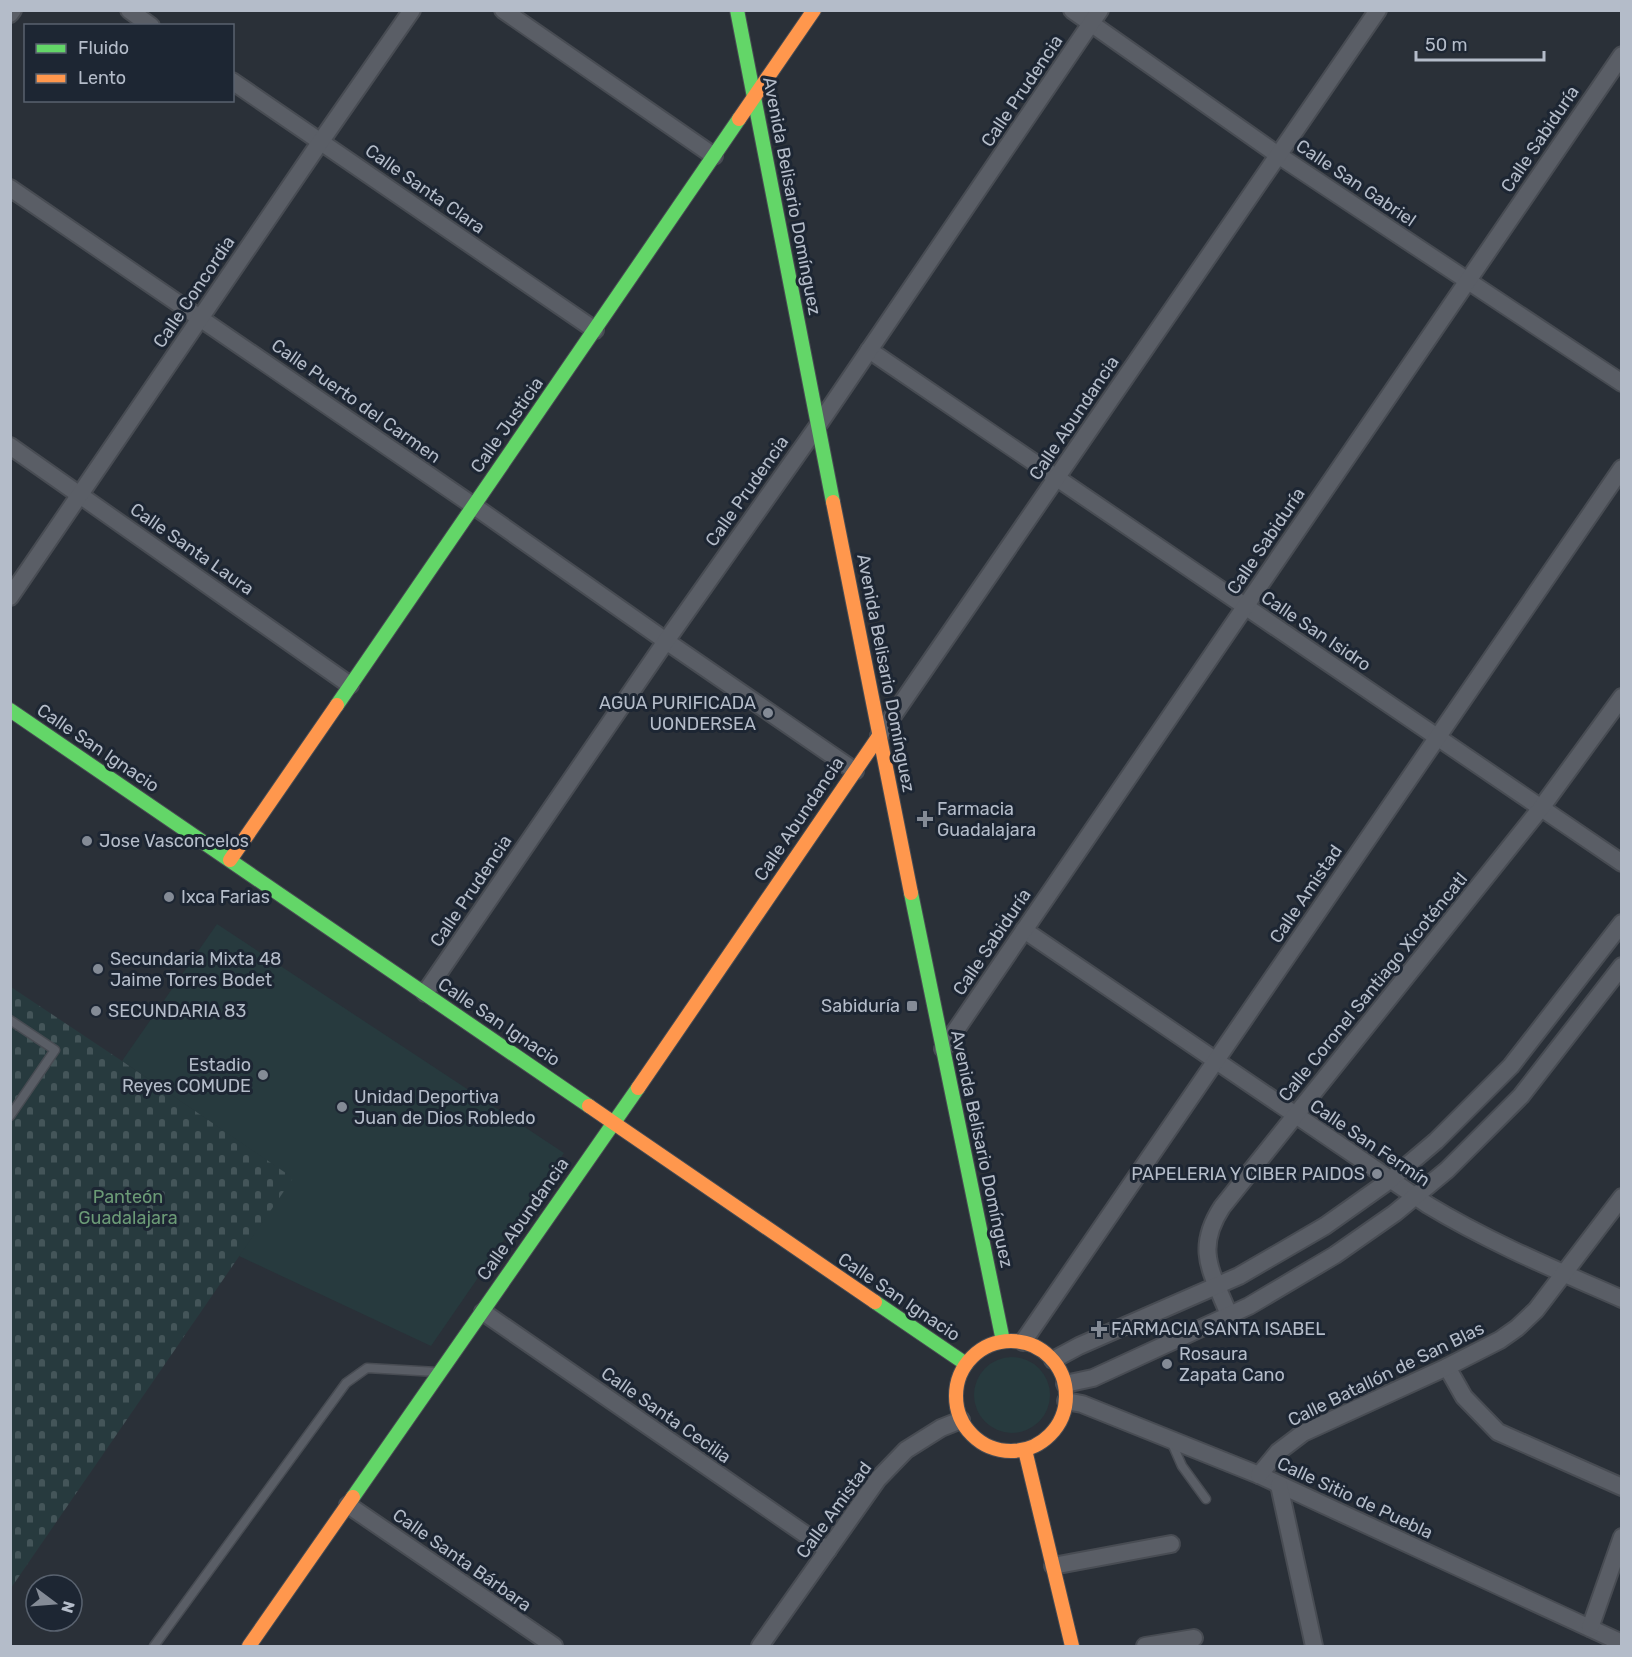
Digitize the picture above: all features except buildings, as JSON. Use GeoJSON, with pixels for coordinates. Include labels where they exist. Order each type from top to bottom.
{"type":"FeatureCollection","features":[{"type":"Feature","properties":{"kind":"street"},"geometry":{"type":"LineString","coordinates":[[10,14],[13,10]]}},
{"type":"Feature","properties":{"kind":"street"},"geometry":{"type":"LineString","coordinates":[[129,10],[148,24]]}},
{"type":"Feature","properties":{"kind":"street","name":"Calle Concordia"},"geometry":{"type":"LineString","coordinates":[[10,597],[412,10]]}},
{"type":"Feature","properties":{"kind":"street"},"geometry":{"type":"LineString","coordinates":[[503,10],[714,156]]}},
{"type":"Feature","properties":{"kind":"street","name":"Calle San Gabriel"},"geometry":{"type":"LineString","coordinates":[[1072,10],[1096,17],[1278,155],[1622,383]]}},
{"type":"Feature","properties":{"kind":"street","name":"Calle Abundancia"},"geometry":{"type":"LineString","coordinates":[[249,1647],[614,1123],[1378,10]]}},
{"type":"Feature","properties":{"kind":"street","name":"Avenida Belisario Domínguez"},"geometry":{"type":"LineString","coordinates":[[741,11],[755,97],[879,736],[1003,1341]]}},
{"type":"Feature","properties":{"kind":"street","name":"Calle Justicia"},"geometry":{"type":"LineString","coordinates":[[230,860],[755,97],[808,13]]}},
{"type":"Feature","properties":{"kind":"street","name":"Calle Prudencia"},"geometry":{"type":"LineString","coordinates":[[424,993],[666,641],[819,424],[1096,17]]}},
{"type":"Feature","properties":{"kind":"street","name":"Calle Sabiduría"},"geometry":{"type":"LineString","coordinates":[[943,1048],[1622,55]]}},
{"type":"Feature","properties":{"kind":"street","name":"Calle Santa Clara"},"geometry":{"type":"LineString","coordinates":[[234,82],[595,330]]}},
{"type":"Feature","properties":{"kind":"street","name":"Calle Puerto del Carmen"},"geometry":{"type":"LineString","coordinates":[[10,188],[855,771]]}},
{"type":"Feature","properties":{"kind":"street","name":"Calle San Isidro"},"geometry":{"type":"LineString","coordinates":[[869,350],[1622,862]]}},
{"type":"Feature","properties":{"kind":"street","name":"Calle Santa Laura"},"geometry":{"type":"LineString","coordinates":[[10,446],[350,686]]}},
{"type":"Feature","properties":{"kind":"street","name":"Calle Amistad"},"geometry":{"type":"LineString","coordinates":[[1023,1342],[1622,468]]}},
{"type":"Feature","properties":{"kind":"street","name":"Calle Coronel Santiago Xicoténcatl"},"geometry":{"type":"LineString","coordinates":[[1229,1315],[1208,1263],[1206,1252],[1209,1231],[1222,1207],[1541,808],[1622,697]]}},
{"type":"Feature","properties":{"kind":"street","name":"Calle San Ignacio"},"geometry":{"type":"LineString","coordinates":[[10,710],[966,1364]]}},
{"type":"Feature","properties":{"kind":"street"},"geometry":{"type":"LineString","coordinates":[[1053,1360],[1079,1346],[1239,1276],[1325,1226],[1390,1180],[1436,1141],[1510,1066],[1622,923]]}},
{"type":"Feature","properties":{"kind":"street","name":"Calle San Fermín"},"geometry":{"type":"LineString","coordinates":[[1024,930],[1415,1197],[1458,1223],[1622,1299]]}},
{"type":"Feature","properties":{"kind":"street"},"geometry":{"type":"LineString","coordinates":[[1066,1393],[1093,1378],[1249,1306],[1335,1255],[1415,1197],[1447,1170],[1521,1096],[1622,966]]}},
{"type":"Feature","properties":{"kind":"street","name":"Calle Batallón de San Blas"},"geometry":{"type":"LineString","coordinates":[[1259,1476],[1278,1452],[1303,1433],[1447,1367],[1500,1340],[1517,1328],[1536,1311],[1622,1197]]}},
{"type":"Feature","properties":{"kind":"street","name":"Calle Santa Cecilia"},"geometry":{"type":"LineString","coordinates":[[483,1312],[828,1550]]}},
{"type":"Feature","properties":{"kind":"street"},"geometry":{"type":"LineString","coordinates":[[1003,1341],[1023,1342],[1035,1346],[1053,1360],[1061,1372],[1066,1393],[1063,1415],[1047,1439],[1034,1447],[1025,1450],[1003,1451],[985,1446],[971,1435],[961,1420],[956,1401],[958,1382],[966,1364],[988,1346],[1003,1341]]}},
{"type":"Feature","properties":{"kind":"street"},"geometry":{"type":"LineString","coordinates":[[1447,1367],[1464,1397],[1498,1432],[1622,1487]]}},
{"type":"Feature","properties":{"kind":"street","name":"Calle Sitio de Puebla"},"geometry":{"type":"LineString","coordinates":[[1066,1393],[1082,1404],[1259,1476],[1622,1643]]}},
{"type":"Feature","properties":{"kind":"street","name":"Calle Amistad"},"geometry":{"type":"LineString","coordinates":[[760,1647],[878,1479],[906,1450],[941,1428],[961,1420]]}},
{"type":"Feature","properties":{"kind":"street"},"geometry":{"type":"LineString","coordinates":[[1025,1450],[1072,1647]]}},
{"type":"Feature","properties":{"kind":"street"},"geometry":{"type":"LineString","coordinates":[[1279,1485],[1314,1647]]}},
{"type":"Feature","properties":{"kind":"street","name":"Calle Santa Bárbara"},"geometry":{"type":"LineString","coordinates":[[348,1505],[554,1647]]}},
{"type":"Feature","properties":{"kind":"street"},"geometry":{"type":"LineString","coordinates":[[1590,1628],[1622,1538]]}},
{"type":"Feature","properties":{"kind":"street"},"geometry":{"type":"LineString","coordinates":[[1053,1566],[1171,1544]]}},
{"type":"Feature","properties":{"kind":"street"},"geometry":{"type":"LineString","coordinates":[[1145,1647],[1194,1638]]}},
{"type":"Feature","properties":{"kind":"lane"},"geometry":{"type":"LineString","coordinates":[[10,1020],[56,1050],[10,1116]]}},
{"type":"Feature","properties":{"kind":"lane"},"geometry":{"type":"LineString","coordinates":[[154,1647],[346,1383],[367,1368],[441,1372]]}},
{"type":"Feature","properties":{"kind":"lane"},"geometry":{"type":"LineString","coordinates":[[1171,1440],[1182,1466],[1206,1499]]}},
{"type":"Feature","properties":{"kind":"green space","name":"Unidad Deportiva Juan de Dios Robledo"},"geometry":{"type":"Polygon","coordinates":[[[217,924],[564,1153],[431,1346],[239,1256],[292,1178],[122,1061],[217,924]]]}},
{"type":"Feature","properties":{"kind":"green space","name":"Panteón Guadalajara"},"geometry":{"type":"Polygon","coordinates":[[[11,987],[293,1178],[11,1588],[11,987]]]}},
{"type":"Feature","properties":{"kind":"green space"},"geometry":{"type":"Polygon","coordinates":[[[1012,1357],[1027,1360],[1039,1368],[1047,1380],[1050,1395],[1047,1410],[1039,1422],[1027,1430],[1012,1433],[997,1430],[985,1422],[977,1410],[974,1395],[977,1380],[985,1368],[997,1360],[1012,1357]]]}},
{"type":"Feature","properties":{"kind":"traffic: fast"},"geometry":{"type":"LineString","coordinates":[[737,10],[833,502]]}},
{"type":"Feature","properties":{"kind":"traffic: fast"},"geometry":{"type":"LineString","coordinates":[[337,705],[739,119]]}},
{"type":"Feature","properties":{"kind":"traffic: fast"},"geometry":{"type":"LineString","coordinates":[[10,710],[589,1106]]}},
{"type":"Feature","properties":{"kind":"traffic: fast"},"geometry":{"type":"LineString","coordinates":[[911,893],[1003,1341]]}},
{"type":"Feature","properties":{"kind":"traffic: fast"},"geometry":{"type":"LineString","coordinates":[[353,1497],[638,1088]]}},
{"type":"Feature","properties":{"kind":"traffic: fast"},"geometry":{"type":"LineString","coordinates":[[875,1302],[966,1364]]}},
{"type":"Feature","properties":{"kind":"traffic: slow"},"geometry":{"type":"LineString","coordinates":[[739,119],[814,10]]}},
{"type":"Feature","properties":{"kind":"traffic: slow"},"geometry":{"type":"LineString","coordinates":[[833,502],[911,893]]}},
{"type":"Feature","properties":{"kind":"traffic: slow"},"geometry":{"type":"LineString","coordinates":[[230,860],[337,705]]}},
{"type":"Feature","properties":{"kind":"traffic: slow"},"geometry":{"type":"LineString","coordinates":[[638,1088],[879,736]]}},
{"type":"Feature","properties":{"kind":"traffic: slow"},"geometry":{"type":"LineString","coordinates":[[589,1106],[875,1302]]}},
{"type":"Feature","properties":{"kind":"traffic: slow"},"geometry":{"type":"LineString","coordinates":[[1011,1341],[1032,1345],[1050,1357],[1062,1375],[1066,1396],[1062,1417],[1050,1435],[1032,1447],[1011,1451],[990,1447],[972,1435],[960,1417],[956,1396],[960,1375],[972,1357],[990,1345],[1011,1341]]}},
{"type":"Feature","properties":{"kind":"traffic: slow"},"geometry":{"type":"LineString","coordinates":[[1025,1450],[1072,1646]]}},
{"type":"Feature","properties":{"kind":"traffic: slow"},"geometry":{"type":"LineString","coordinates":[[249,1646],[353,1497]]}},
{"type":"Feature","properties":{"kind":"place","name":"AGUA PURIFICADA UONDERSEA"},"geometry":{"type":"Point","coordinates":[768,713]}},
{"type":"Feature","properties":{"kind":"place","name":"Farmacia Guadalajara"},"geometry":{"type":"Point","coordinates":[925,819]}},
{"type":"Feature","properties":{"kind":"place","name":"Jose Vasconcelos"},"geometry":{"type":"Point","coordinates":[87,841]}},
{"type":"Feature","properties":{"kind":"place","name":"Ixca Farias"},"geometry":{"type":"Point","coordinates":[169,897]}},
{"type":"Feature","properties":{"kind":"place","name":"Secundaria Mixta 48 Jaime Torres Bodet"},"geometry":{"type":"Point","coordinates":[98,969]}},
{"type":"Feature","properties":{"kind":"place","name":"Sabiduría"},"geometry":{"type":"Point","coordinates":[912,1006]}},
{"type":"Feature","properties":{"kind":"place","name":"SECUNDARIA 83"},"geometry":{"type":"Point","coordinates":[96,1011]}},
{"type":"Feature","properties":{"kind":"place","name":"Estadio Reyes COMUDE"},"geometry":{"type":"Point","coordinates":[263,1075]}},
{"type":"Feature","properties":{"kind":"place","name":"Unidad Deportiva Juan de Dios Robledo"},"geometry":{"type":"Point","coordinates":[342,1107]}},
{"type":"Feature","properties":{"kind":"place","name":"PAPELERIA Y CIBER PAIDOS"},"geometry":{"type":"Point","coordinates":[1377,1174]}},
{"type":"Feature","properties":{"kind":"place","name":"FARMACIA SANTA ISABEL"},"geometry":{"type":"Point","coordinates":[1099,1329]}},
{"type":"Feature","properties":{"kind":"place","name":"Rosaura Zapata Cano"},"geometry":{"type":"Point","coordinates":[1167,1364]}}]}
